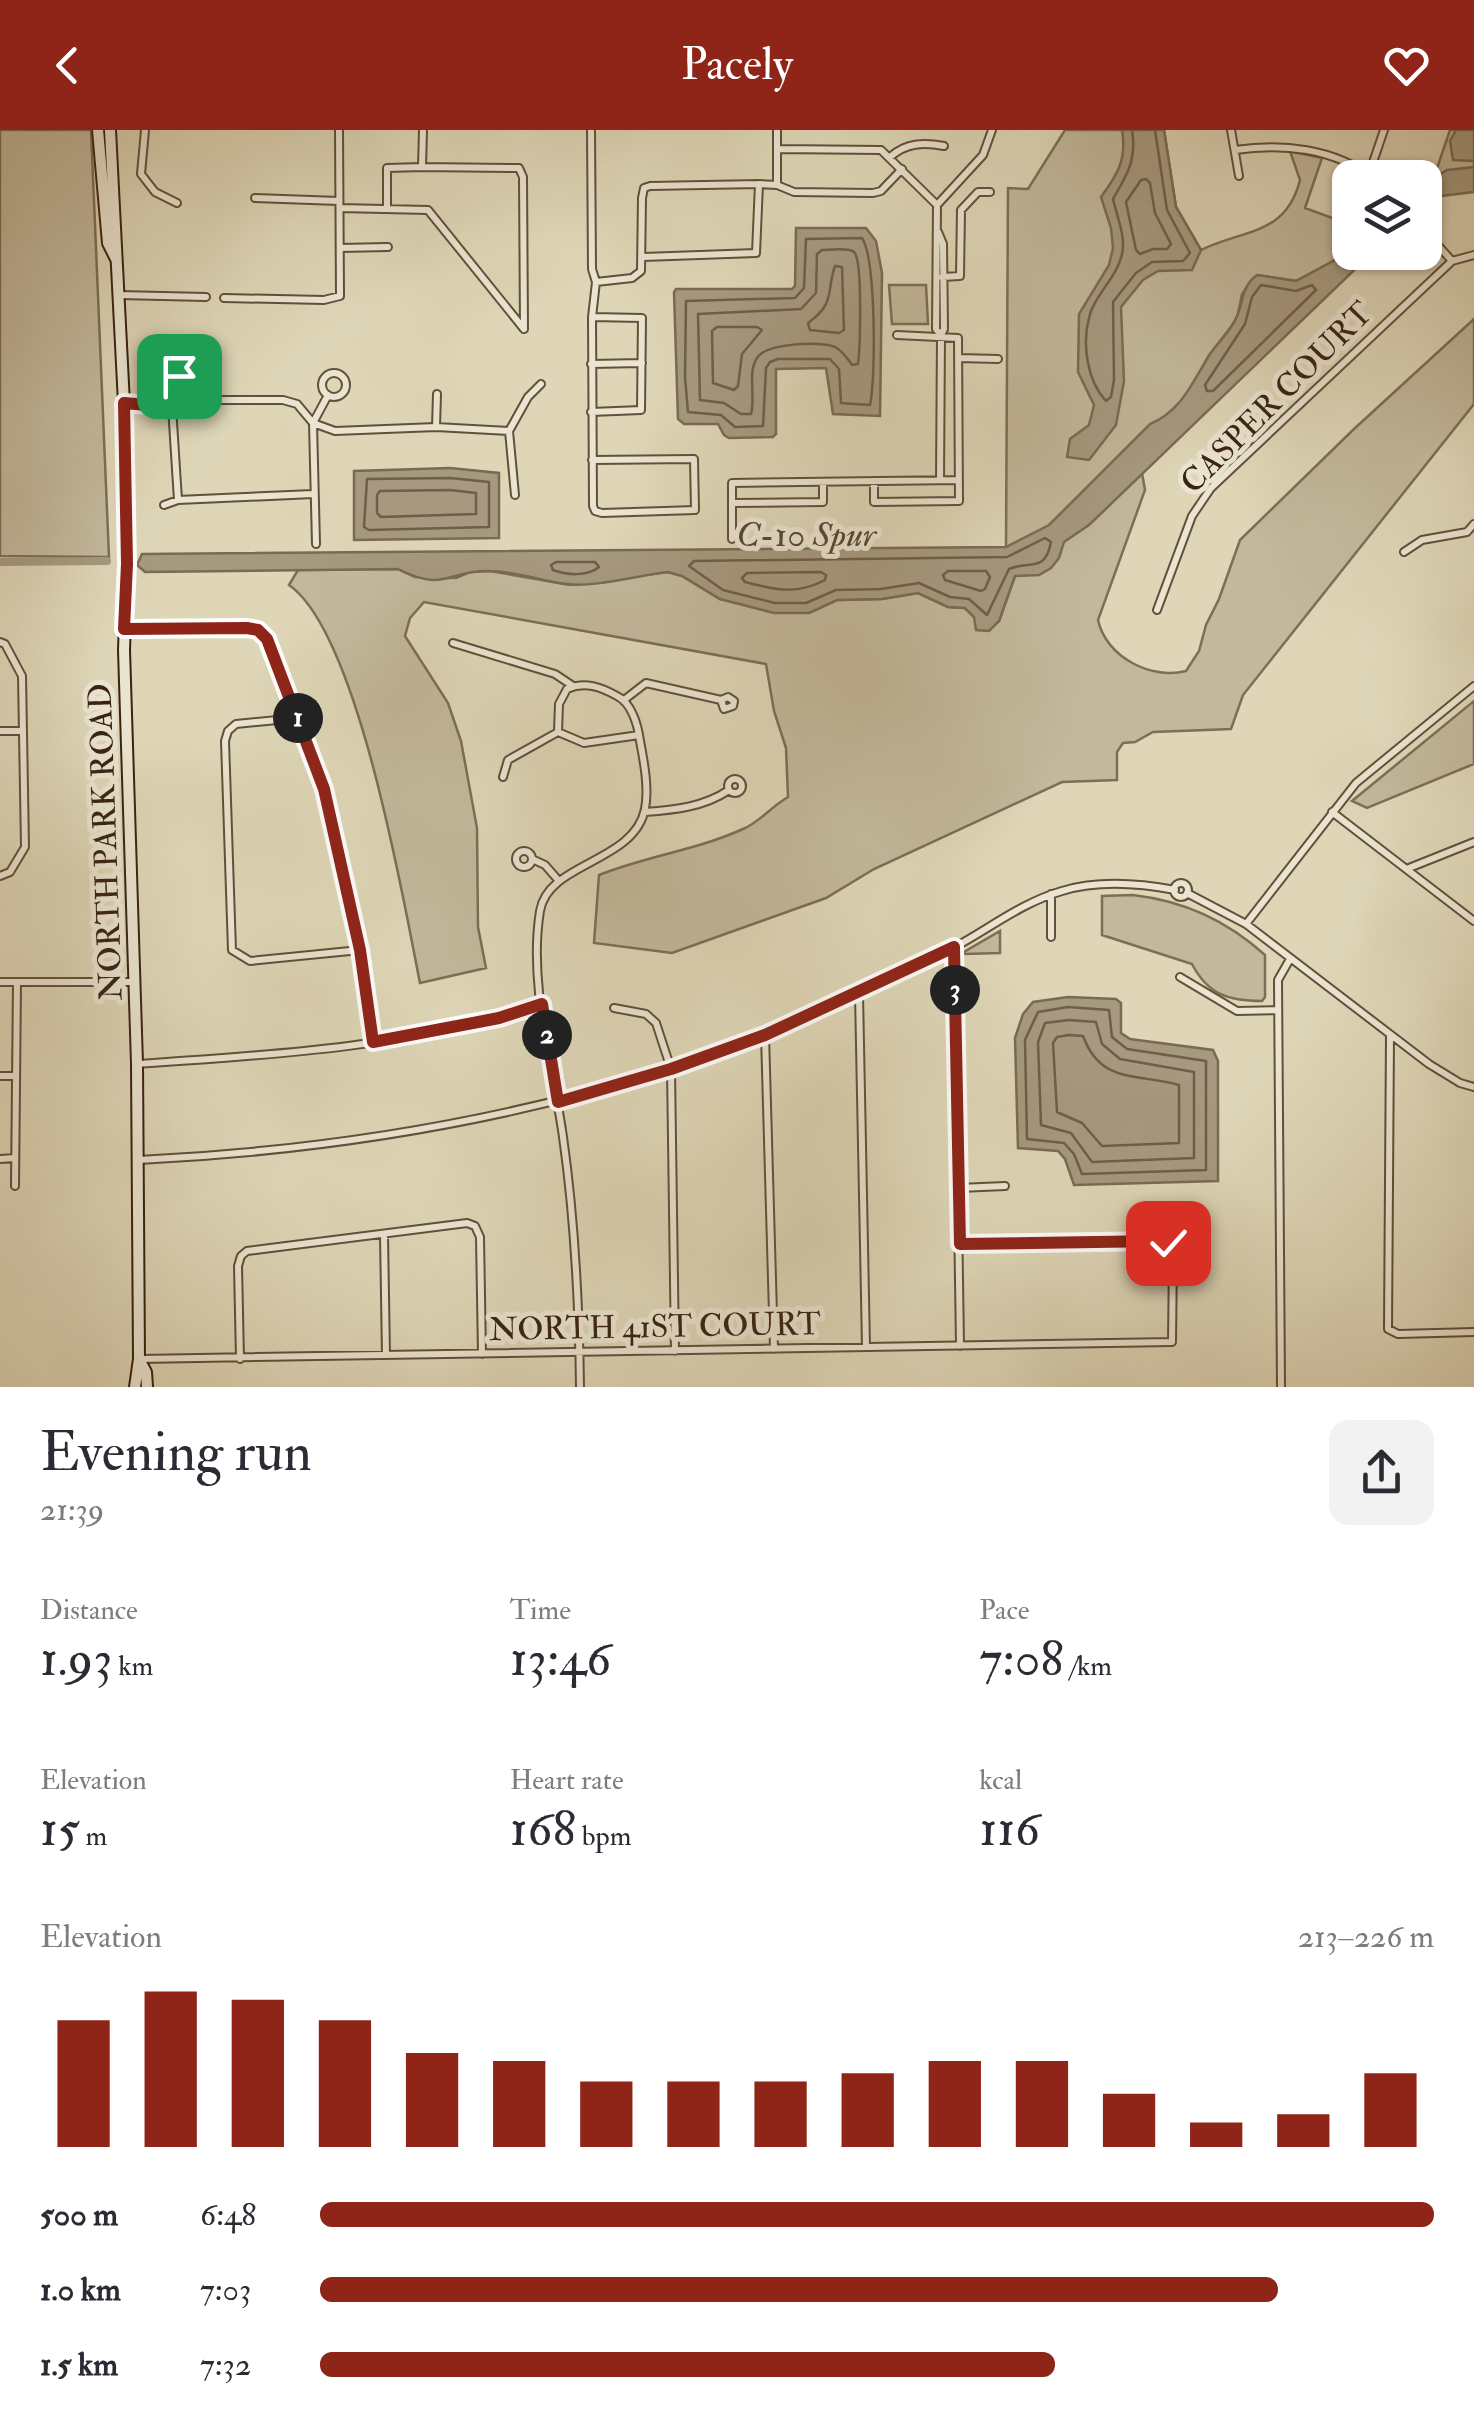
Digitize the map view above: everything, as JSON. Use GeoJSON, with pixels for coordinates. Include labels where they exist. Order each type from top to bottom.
{"type":"FeatureCollection","features":[{"type":"Feature","properties":{"kind":"street","name":"NORTH PARK ROAD"},"geometry":{"type":"LineString","coordinates":[[98,130],[108,242],[119,264]]}},
{"type":"Feature","properties":{"kind":"street","name":"NORTH PARK ROAD"},"geometry":{"type":"LineString","coordinates":[[110,130],[124,403],[124,629],[138,1064],[135,1387]]}},
{"type":"Feature","properties":{"kind":"street"},"geometry":{"type":"LineString","coordinates":[[145,130],[141,174],[155,192],[177,203]]}},
{"type":"Feature","properties":{"kind":"street"},"geometry":{"type":"LineString","coordinates":[[224,298],[324,300],[340,296],[338,130]]}},
{"type":"Feature","properties":{"kind":"street"},"geometry":{"type":"LineString","coordinates":[[422,167],[423,130]]}},
{"type":"Feature","properties":{"kind":"street"},"geometry":{"type":"LineString","coordinates":[[592,130],[592,270],[596,282],[591,412],[592,460],[595,511],[695,510],[694,459],[592,460]]}},
{"type":"Feature","properties":{"kind":"street"},"geometry":{"type":"LineString","coordinates":[[776,184],[777,130]]}},
{"type":"Feature","properties":{"kind":"street"},"geometry":{"type":"LineString","coordinates":[[937,205],[983,155],[992,130]]}},
{"type":"Feature","properties":{"kind":"street"},"geometry":{"type":"LineString","coordinates":[[1232,130],[1240,176]]}},
{"type":"Feature","properties":{"kind":"street"},"geometry":{"type":"LineString","coordinates":[[1376,160],[1384,130]]}},
{"type":"Feature","properties":{"kind":"street"},"geometry":{"type":"LineString","coordinates":[[890,157],[910,144],[944,146]]}},
{"type":"Feature","properties":{"kind":"street"},"geometry":{"type":"LineString","coordinates":[[1235,150],[1270,144],[1336,160]]}},
{"type":"Feature","properties":{"kind":"street"},"geometry":{"type":"LineString","coordinates":[[777,149],[872,148],[890,157],[937,205],[935,242],[944,329],[940,480]]}},
{"type":"Feature","properties":{"kind":"street"},"geometry":{"type":"LineString","coordinates":[[254,198],[387,209],[428,210],[524,329],[523,177],[519,168],[387,168],[387,209]]}},
{"type":"Feature","properties":{"kind":"street"},"geometry":{"type":"LineString","coordinates":[[596,282],[632,278],[642,271],[644,188],[776,184],[794,192],[873,192],[881,191],[902,169]]}},
{"type":"Feature","properties":{"kind":"street"},"geometry":{"type":"LineString","coordinates":[[643,257],[756,253],[759,184]]}},
{"type":"Feature","properties":{"kind":"street"},"geometry":{"type":"LineString","coordinates":[[939,276],[960,276],[961,210],[978,192],[990,192]]}},
{"type":"Feature","properties":{"kind":"street"},"geometry":{"type":"LineString","coordinates":[[340,248],[388,246]]}},
{"type":"Feature","properties":{"kind":"street"},"geometry":{"type":"LineString","coordinates":[[1442,250],[1452,261]]}},
{"type":"Feature","properties":{"kind":"street","name":"CASPER COURT"},"geometry":{"type":"LineString","coordinates":[[1158,610],[1192,516],[1211,488],[1452,261],[1474,255]]}},
{"type":"Feature","properties":{"kind":"street"},"geometry":{"type":"LineString","coordinates":[[119,295],[206,297]]}},
{"type":"Feature","properties":{"kind":"street"},"geometry":{"type":"LineString","coordinates":[[591,412],[642,410],[642,318],[592,317]]}},
{"type":"Feature","properties":{"kind":"street"},"geometry":{"type":"LineString","coordinates":[[874,481],[874,502],[959,501],[957,336],[897,335]]}},
{"type":"Feature","properties":{"kind":"street"},"geometry":{"type":"LineString","coordinates":[[958,358],[998,358]]}},
{"type":"Feature","properties":{"kind":"street"},"geometry":{"type":"LineString","coordinates":[[592,364],[642,363]]}},
{"type":"Feature","properties":{"kind":"street"},"geometry":{"type":"LineString","coordinates":[[178,500],[172,407],[179,376]]}},
{"type":"Feature","properties":{"kind":"street"},"geometry":{"type":"LineString","coordinates":[[515,494],[510,432],[528,398],[541,384]]}},
{"type":"Feature","properties":{"kind":"street"},"geometry":{"type":"LineString","coordinates":[[436,394],[436,427]]}},
{"type":"Feature","properties":{"kind":"street"},"geometry":{"type":"LineString","coordinates":[[316,544],[313,423],[328,396]]}},
{"type":"Feature","properties":{"kind":"street"},"geometry":{"type":"LineString","coordinates":[[124,403],[172,407],[198,406],[217,400],[283,400],[298,404],[313,423],[336,431],[436,427],[510,432]]}},
{"type":"Feature","properties":{"kind":"street"},"geometry":{"type":"LineString","coordinates":[[732,539],[732,483],[959,480]]}},
{"type":"Feature","properties":{"kind":"street"},"geometry":{"type":"LineString","coordinates":[[732,503],[823,502],[823,482]]}},
{"type":"Feature","properties":{"kind":"street"},"geometry":{"type":"LineString","coordinates":[[164,506],[178,500],[313,494]]}},
{"type":"Feature","properties":{"kind":"street"},"geometry":{"type":"LineString","coordinates":[[1404,552],[1422,540],[1467,532],[1474,524]]}},
{"type":"Feature","properties":{"kind":"street"},"geometry":{"type":"LineString","coordinates":[[124,629],[258,630],[267,639],[324,789],[360,950],[373,1042]]}},
{"type":"Feature","properties":{"kind":"street"},"geometry":{"type":"LineString","coordinates":[[0,876],[10,872],[24,847],[22,676],[2,643]]}},
{"type":"Feature","properties":{"kind":"street"},"geometry":{"type":"LineString","coordinates":[[453,643],[555,674],[574,686]]}},
{"type":"Feature","properties":{"kind":"street"},"geometry":{"type":"LineString","coordinates":[[558,732],[559,704],[567,689],[585,684],[602,688],[624,700],[639,735],[645,772],[645,812],[629,838],[602,858],[559,880],[545,896],[540,910],[542,1004],[575,1222],[580,1387]]}},
{"type":"Feature","properties":{"kind":"street"},"geometry":{"type":"LineString","coordinates":[[624,700],[646,684],[722,700]]}},
{"type":"Feature","properties":{"kind":"street"},"geometry":{"type":"LineString","coordinates":[[1246,924],[1356,783],[1474,686]]}},
{"type":"Feature","properties":{"kind":"street"},"geometry":{"type":"LineString","coordinates":[[298,718],[236,724],[228,731],[225,742],[232,950],[250,961],[360,950]]}},
{"type":"Feature","properties":{"kind":"street"},"geometry":{"type":"LineString","coordinates":[[0,731],[22,731]]}},
{"type":"Feature","properties":{"kind":"street"},"geometry":{"type":"LineString","coordinates":[[558,732],[584,743],[639,735]]}},
{"type":"Feature","properties":{"kind":"street"},"geometry":{"type":"LineString","coordinates":[[503,776],[508,760],[558,732]]}},
{"type":"Feature","properties":{"kind":"street"},"geometry":{"type":"LineString","coordinates":[[645,812],[716,800],[730,790]]}},
{"type":"Feature","properties":{"kind":"street"},"geometry":{"type":"LineString","coordinates":[[1332,812],[1474,921]]}},
{"type":"Feature","properties":{"kind":"street"},"geometry":{"type":"LineString","coordinates":[[1408,868],[1474,842]]}},
{"type":"Feature","properties":{"kind":"street"},"geometry":{"type":"LineString","coordinates":[[532,858],[559,880]]}},
{"type":"Feature","properties":{"kind":"street"},"geometry":{"type":"LineString","coordinates":[[139,1160],[332,1145],[467,1123],[558,1102],[671,1069],[765,1035],[859,994],[1051,894],[1080,886],[1114,884],[1175,890],[1180,896],[1187,893],[1246,924],[1390,1036],[1460,1083],[1474,1087]]}},
{"type":"Feature","properties":{"kind":"street"},"geometry":{"type":"LineString","coordinates":[[1051,894],[1051,936]]}},
{"type":"Feature","properties":{"kind":"street"},"geometry":{"type":"LineString","coordinates":[[954,947],[960,1346]]}},
{"type":"Feature","properties":{"kind":"street"},"geometry":{"type":"LineString","coordinates":[[1281,1387],[1278,980],[1290,959]]}},
{"type":"Feature","properties":{"kind":"street"},"geometry":{"type":"LineString","coordinates":[[1180,977],[1237,1010],[1278,1010]]}},
{"type":"Feature","properties":{"kind":"street"},"geometry":{"type":"LineString","coordinates":[[0,982],[134,982]]}},
{"type":"Feature","properties":{"kind":"street"},"geometry":{"type":"LineString","coordinates":[[15,1186],[17,982]]}},
{"type":"Feature","properties":{"kind":"street"},"geometry":{"type":"LineString","coordinates":[[859,994],[866,1348]]}},
{"type":"Feature","properties":{"kind":"street"},"geometry":{"type":"LineString","coordinates":[[138,1064],[268,1056],[373,1042],[499,1018],[542,1004]]}},
{"type":"Feature","properties":{"kind":"street"},"geometry":{"type":"LineString","coordinates":[[614,1008],[646,1014],[656,1023],[671,1069],[675,1351]]}},
{"type":"Feature","properties":{"kind":"street"},"geometry":{"type":"LineString","coordinates":[[765,1035],[774,1349]]}},
{"type":"Feature","properties":{"kind":"street"},"geometry":{"type":"LineString","coordinates":[[1390,1036],[1388,1329],[1398,1334],[1474,1332]]}},
{"type":"Feature","properties":{"kind":"street"},"geometry":{"type":"LineString","coordinates":[[0,1076],[15,1076]]}},
{"type":"Feature","properties":{"kind":"street"},"geometry":{"type":"LineString","coordinates":[[0,1159],[14,1158]]}},
{"type":"Feature","properties":{"kind":"street"},"geometry":{"type":"LineString","coordinates":[[959,1188],[1005,1186]]}},
{"type":"Feature","properties":{"kind":"street"},"geometry":{"type":"LineString","coordinates":[[240,1359],[238,1266],[247,1251],[468,1223],[476,1226],[480,1237],[482,1354]]}},
{"type":"Feature","properties":{"kind":"street"},"geometry":{"type":"LineString","coordinates":[[384,1234],[386,1356]]}},
{"type":"Feature","properties":{"kind":"street","name":"NORTH 41ST COURT"},"geometry":{"type":"LineString","coordinates":[[138,1359],[1172,1342],[1173,1254],[1168,1243],[960,1244]]}},
{"type":"Feature","properties":{"kind":"street","name":"NORTH PARK ROAD"},"geometry":{"type":"LineString","coordinates":[[138,1359],[146,1372],[147,1387]]}},
{"type":"Feature","properties":{"kind":"shaded area"},"geometry":{"type":"Polygon","coordinates":[[[0,130],[91,130],[109,557],[0,556],[0,130]]]}},
{"type":"Feature","properties":{"kind":"shaded area"},"geometry":{"type":"Polygon","coordinates":[[[1065,130],[1164,130],[1176,207],[1201,250],[1261,228],[1285,212],[1300,180],[1290,151],[1322,158],[1305,208],[1332,218],[1332,262],[1296,281],[1257,275],[1242,294],[1237,319],[1208,357],[1190,392],[1162,420],[1142,473],[1145,490],[1098,620],[1110,645],[1132,663],[1159,672],[1186,671],[1199,651],[1240,540],[1474,319],[1474,404],[1243,695],[1231,729],[1153,732],[1135,742],[1123,743],[1117,752],[1117,780],[1062,782],[874,869],[826,898],[672,953],[594,943],[599,875],[726,836],[749,826],[788,797],[786,748],[774,711],[766,664],[424,602],[410,618],[405,636],[448,703],[461,741],[477,828],[478,927],[486,968],[420,983],[374,770],[336,655],[314,612],[289,585],[298,570],[398,569],[415,577],[456,578],[470,572],[490,571],[570,585],[668,572],[720,599],[809,613],[837,600],[918,593],[948,607],[965,608],[974,617],[999,621],[1015,576],[1006,547],[1008,188],[1028,189],[1065,130]]]}},
{"type":"Feature","properties":{"kind":"shaded area"},"geometry":{"type":"Polygon","coordinates":[[[1450,130],[1474,130],[1474,167],[1442,175],[1440,160],[1450,130]]]}},
{"type":"Feature","properties":{"kind":"shaded area"},"geometry":{"type":"Polygon","coordinates":[[[889,285],[926,285],[928,324],[892,324],[889,285]]]}},
{"type":"Feature","properties":{"kind":"shaded area"},"geometry":{"type":"Polygon","coordinates":[[[1474,701],[1474,764],[1367,808],[1352,801],[1474,701]]]}},
{"type":"Feature","properties":{"kind":"shaded area"},"geometry":{"type":"Polygon","coordinates":[[[1133,895],[1204,914],[1265,955],[1262,1001],[1221,994],[1205,983],[1192,964],[1102,935],[1102,896],[1133,895]]]}},
{"type":"Feature","properties":{"kind":"shaded area"},"geometry":{"type":"Polygon","coordinates":[[[1000,931],[1000,953],[964,954],[964,952],[1000,931]]]}},
{"type":"Feature","properties":{"kind":"water"},"geometry":{"type":"Polygon","coordinates":[[[1122,130],[1164,130],[1176,207],[1201,250],[1192,270],[1158,271],[1143,280],[1121,307],[1124,381],[1116,425],[1089,460],[1067,457],[1070,439],[1089,425],[1094,405],[1078,372],[1079,314],[1109,265],[1113,248],[1101,197],[1120,166],[1122,130]]]}},
{"type":"Feature","properties":{"kind":"water"},"geometry":{"type":"Polygon","coordinates":[[[1456,130],[1474,130],[1474,161],[1453,160],[1450,141],[1456,130]]]}},
{"type":"Feature","properties":{"kind":"water"},"geometry":{"type":"Polygon","coordinates":[[[1474,167],[1474,192],[1442,196],[1442,173],[1474,167]]]}},
{"type":"Feature","properties":{"kind":"water"},"geometry":{"type":"Polygon","coordinates":[[[796,228],[866,228],[876,241],[882,273],[880,416],[833,414],[826,368],[776,369],[773,437],[729,438],[718,424],[684,424],[678,419],[674,292],[792,289],[796,228]]]}},
{"type":"Feature","properties":{"kind":"water"},"geometry":{"type":"Polygon","coordinates":[[[1332,262],[1332,270],[1354,270],[1089,525],[1064,542],[1051,568],[1039,575],[1015,576],[999,621],[989,631],[976,630],[974,617],[965,608],[948,607],[918,593],[837,600],[809,613],[774,613],[720,599],[668,572],[578,585],[499,571],[437,580],[398,569],[145,572],[137,565],[142,554],[1006,547],[1049,525],[1150,424],[1179,403],[1232,326],[1245,289],[1257,275],[1296,281],[1332,262]]]}},
{"type":"Feature","properties":{"kind":"water"},"geometry":{"type":"Polygon","coordinates":[[[450,468],[499,473],[499,538],[354,540],[354,471],[450,468]]]}},
{"type":"Feature","properties":{"kind":"water"},"geometry":{"type":"Polygon","coordinates":[[[1068,997],[1116,999],[1121,1003],[1121,1033],[1130,1039],[1213,1050],[1218,1061],[1218,1181],[1074,1185],[1058,1151],[1018,1148],[1015,1038],[1023,1014],[1033,1002],[1068,997]]]}},
{"type":"Feature","properties":{"kind":"waterway","name":"C-10 Spur"},"geometry":{"type":"LineString","coordinates":[[0,562],[107,561]]}},
{"type":"Feature","properties":{"kind":"route"},"geometry":{"type":"LineString","coordinates":[[179,376],[172,407],[124,403],[124,629],[247,628],[258,630],[267,639],[324,789],[360,950],[373,1042],[499,1018],[542,1004],[558,1102],[671,1069],[765,1035],[954,947],[960,1244],[1168,1243]]}}]}
